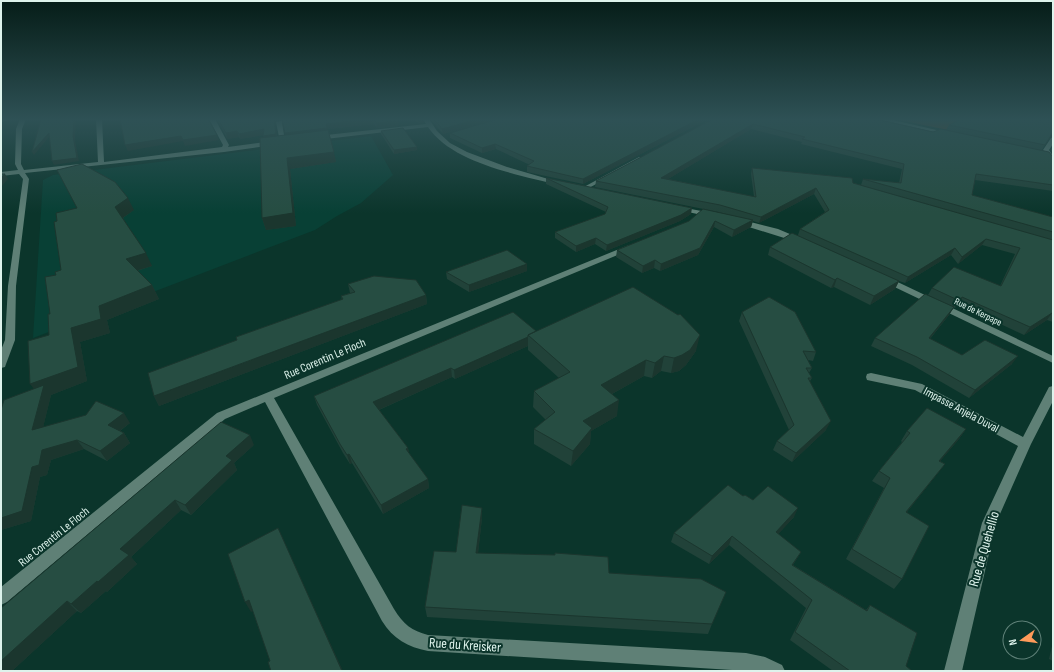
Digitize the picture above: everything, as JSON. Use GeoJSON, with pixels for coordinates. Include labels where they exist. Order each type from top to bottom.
{"type":"FeatureCollection","features":[{"type":"Feature","properties":{"kind":"street"},"geometry":{"type":"LineString","coordinates":[[1,364],[10,340],[6,320],[23,211],[26,179],[20,172],[20,166],[18,164],[18,150]]}},
{"type":"Feature","properties":{"kind":"street"},"geometry":{"type":"LineString","coordinates":[[100,150],[101,164]]}},
{"type":"Feature","properties":{"kind":"street"},"geometry":{"type":"LineString","coordinates":[[1,174],[221,150]]}},
{"type":"Feature","properties":{"kind":"street"},"geometry":{"type":"LineString","coordinates":[[462,150],[474,158],[508,170],[577,187],[600,191]]}},
{"type":"Feature","properties":{"kind":"street"},"geometry":{"type":"LineString","coordinates":[[1047,152],[1053,161]]}},
{"type":"Feature","properties":{"kind":"street"},"geometry":{"type":"LineString","coordinates":[[577,187],[647,154]]}},
{"type":"Feature","properties":{"kind":"street"},"geometry":{"type":"LineString","coordinates":[[668,206],[720,217]]}},
{"type":"Feature","properties":{"kind":"street"},"geometry":{"type":"LineString","coordinates":[[690,220],[699,212]]}},
{"type":"Feature","properties":{"kind":"street"},"geometry":{"type":"LineString","coordinates":[[734,220],[776,230],[809,244]]}},
{"type":"Feature","properties":{"kind":"street","name":"Rue Corentin Le Floch"},"geometry":{"type":"LineString","coordinates":[[1,597],[221,416],[640,242]]}},
{"type":"Feature","properties":{"kind":"street","name":"Rue de Kerpape"},"geometry":{"type":"LineString","coordinates":[[878,275],[1053,360]]}},
{"type":"Feature","properties":{"kind":"street","name":"Impasse Anjela Duval"},"geometry":{"type":"LineString","coordinates":[[871,378],[918,387],[1025,444]]}},
{"type":"Feature","properties":{"kind":"street","name":"Rue de Quehellio"},"geometry":{"type":"LineString","coordinates":[[953,671],[989,523],[1025,444],[1053,390]]}},
{"type":"Feature","properties":{"kind":"street","name":"Rue du Kreisker"},"geometry":{"type":"LineString","coordinates":[[268,397],[395,627],[415,640],[428,643],[746,662],[765,666],[776,671]]}},
{"type":"Feature","properties":{"kind":"shaded area"},"geometry":{"type":"Polygon","coordinates":[[[254,150],[379,150],[393,175],[361,203],[315,230],[33,338],[43,180],[53,175],[254,150]]]}},
{"type":"Feature","properties":{"kind":"building"},"geometry":{"type":"Polygon","coordinates":[[[51,150],[76,150],[77,158],[52,161],[51,150]]]}},
{"type":"Feature","properties":{"kind":"building"},"geometry":{"type":"Polygon","coordinates":[[[260,150],[334,150],[334,152],[287,158],[293,213],[262,218],[260,150]]]}},
{"type":"Feature","properties":{"kind":"building"},"geometry":{"type":"Polygon","coordinates":[[[510,150],[638,150],[583,179],[527,166],[534,161],[510,150]]]}},
{"type":"Feature","properties":{"kind":"building"},"geometry":{"type":"Polygon","coordinates":[[[654,150],[708,150],[661,178],[756,197],[752,168],[852,178],[853,183],[1053,240],[1053,313],[1030,327],[962,297],[960,301],[932,288],[954,267],[1001,286],[1020,248],[986,239],[962,257],[955,248],[908,277],[800,229],[829,210],[816,188],[761,217],[720,205],[596,181],[654,150]]]}},
{"type":"Feature","properties":{"kind":"building"},"geometry":{"type":"Polygon","coordinates":[[[848,150],[1041,150],[1049,152],[1053,157],[1053,185],[976,174],[972,195],[1053,217],[1053,232],[863,179],[901,183],[904,164],[848,150]]]}},
{"type":"Feature","properties":{"kind":"building"},"geometry":{"type":"Polygon","coordinates":[[[82,164],[115,182],[128,198],[115,207],[146,253],[126,259],[152,285],[99,306],[101,319],[71,328],[78,367],[30,384],[28,341],[49,335],[48,314],[50,314],[45,277],[56,275],[55,272],[61,270],[54,222],[57,221],[56,213],[77,208],[57,170],[82,164]]]}},
{"type":"Feature","properties":{"kind":"building"},"geometry":{"type":"Polygon","coordinates":[[[546,178],[692,208],[681,215],[607,245],[596,238],[576,246],[555,232],[605,214],[608,207],[546,178]]]}},
{"type":"Feature","properties":{"kind":"building"},"geometry":{"type":"Polygon","coordinates":[[[703,209],[753,220],[734,230],[715,221],[700,248],[661,264],[655,260],[643,266],[617,250],[689,221],[703,209]]]}},
{"type":"Feature","properties":{"kind":"building"},"geometry":{"type":"Polygon","coordinates":[[[792,233],[899,281],[874,296],[837,278],[835,280],[770,247],[792,233]]]}},
{"type":"Feature","properties":{"kind":"building"},"geometry":{"type":"Polygon","coordinates":[[[507,250],[527,264],[469,285],[446,272],[507,250]]]}},
{"type":"Feature","properties":{"kind":"building"},"geometry":{"type":"Polygon","coordinates":[[[374,276],[416,280],[426,295],[154,396],[148,373],[237,340],[236,337],[343,299],[341,296],[355,292],[348,284],[374,276]]]}},
{"type":"Feature","properties":{"kind":"building"},"geometry":{"type":"Polygon","coordinates":[[[633,287],[678,315],[680,314],[700,335],[690,350],[682,355],[674,358],[664,356],[655,363],[646,360],[601,385],[619,400],[583,421],[592,428],[573,451],[534,429],[555,412],[534,391],[570,372],[528,335],[633,287]]]}},
{"type":"Feature","properties":{"kind":"building"},"geometry":{"type":"Polygon","coordinates":[[[925,294],[954,307],[929,338],[962,355],[985,340],[1018,356],[975,390],[917,357],[875,338],[925,294]]]}},
{"type":"Feature","properties":{"kind":"building"},"geometry":{"type":"Polygon","coordinates":[[[769,297],[795,312],[816,352],[803,351],[812,368],[806,368],[812,378],[808,378],[831,421],[796,453],[777,441],[794,425],[742,312],[769,297]]]}},
{"type":"Feature","properties":{"kind":"building"},"geometry":{"type":"Polygon","coordinates":[[[513,312],[536,331],[528,335],[528,337],[454,370],[451,368],[373,402],[408,448],[406,449],[428,479],[381,505],[349,454],[347,455],[340,444],[314,396],[513,312]]]}},
{"type":"Feature","properties":{"kind":"building"},"geometry":{"type":"Polygon","coordinates":[[[44,385],[32,430],[86,415],[96,401],[124,413],[108,425],[124,433],[100,451],[77,440],[42,450],[39,465],[32,467],[22,511],[1,518],[1,410],[4,400],[44,385]]]}},
{"type":"Feature","properties":{"kind":"building"},"geometry":{"type":"Polygon","coordinates":[[[927,408],[966,429],[939,461],[945,464],[906,512],[929,526],[902,579],[852,549],[890,478],[879,471],[910,433],[907,431],[927,408]]]}},
{"type":"Feature","properties":{"kind":"building"},"geometry":{"type":"Polygon","coordinates":[[[221,422],[250,435],[226,456],[232,460],[185,505],[175,500],[120,549],[129,555],[71,604],[67,601],[1,661],[1,608],[221,422]]]}},
{"type":"Feature","properties":{"kind":"building"},"geometry":{"type":"Polygon","coordinates":[[[728,485],[743,496],[745,495],[753,500],[768,486],[798,508],[776,532],[801,552],[792,565],[867,611],[870,605],[917,633],[906,666],[912,671],[850,671],[795,632],[812,600],[732,536],[712,556],[674,533],[728,485]]]}},
{"type":"Feature","properties":{"kind":"building"},"geometry":{"type":"Polygon","coordinates":[[[462,505],[482,508],[476,553],[555,555],[555,553],[608,557],[609,573],[701,579],[726,592],[712,624],[425,607],[434,551],[456,552],[462,505]]]}},
{"type":"Feature","properties":{"kind":"building"},"geometry":{"type":"Polygon","coordinates":[[[278,528],[342,671],[271,671],[268,662],[270,661],[249,600],[245,602],[228,554],[278,528]]]}}]}
